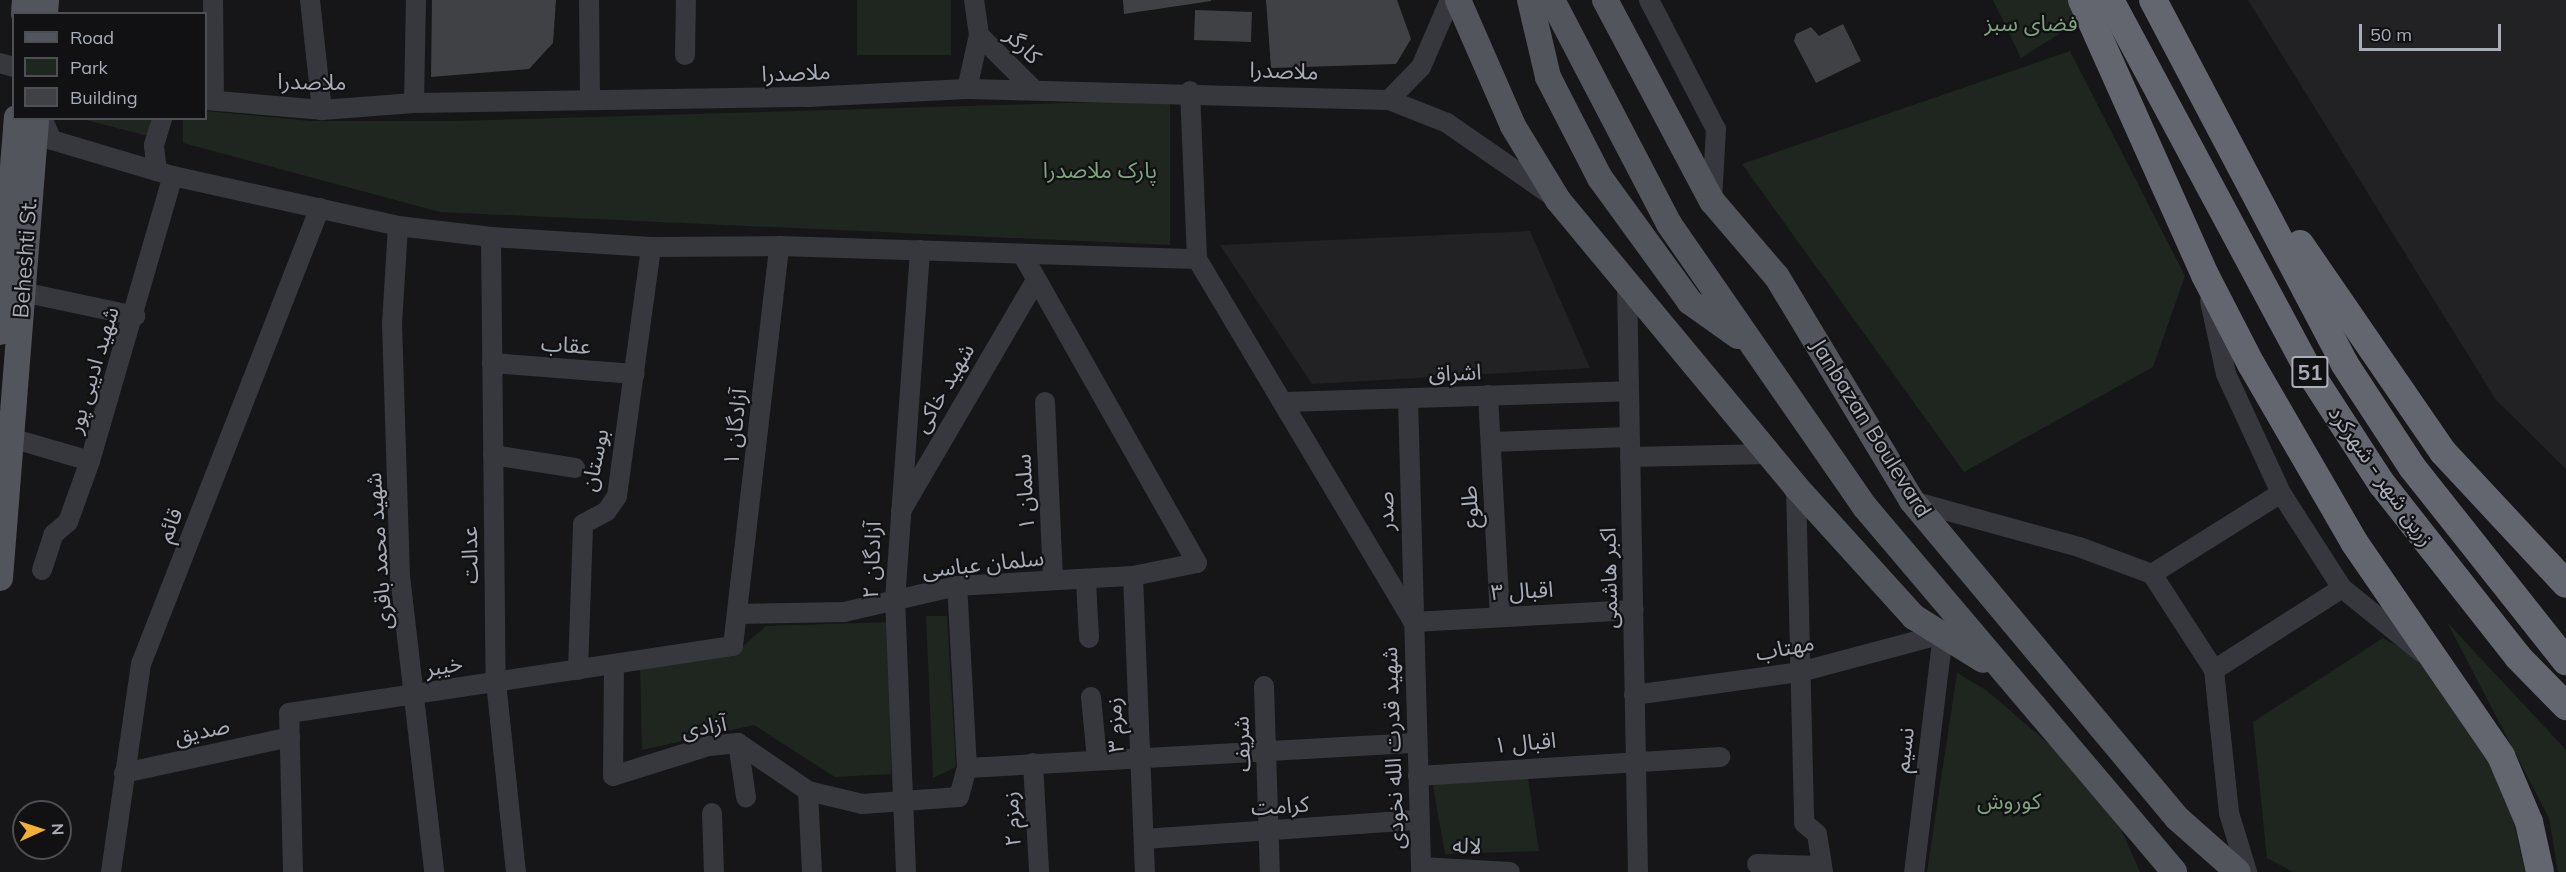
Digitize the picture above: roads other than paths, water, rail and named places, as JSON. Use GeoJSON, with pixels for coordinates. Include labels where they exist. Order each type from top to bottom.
{"type":"FeatureCollection","features":[{"type":"Feature","properties":{"kind":"highway"},"geometry":{"type":"LineString","coordinates":[[2082,0],[2205,275],[2354,542],[2457,685],[2501,756],[2529,822],[2540,872]]}},
{"type":"Feature","properties":{"kind":"highway","name":"زرین شهر - شهرکرد"},"geometry":{"type":"LineString","coordinates":[[2110,0],[2312,376],[2382,484],[2518,657],[2566,706]]}},
{"type":"Feature","properties":{"kind":"highway","name":"زرین شهر - شهرکرد"},"geometry":{"type":"LineString","coordinates":[[2153,0],[2369,401],[2412,468],[2566,661]]}},
{"type":"Feature","properties":{"kind":"highway"},"geometry":{"type":"LineString","coordinates":[[2217,119],[2443,452],[2566,584]]}},
{"type":"Feature","properties":{"kind":"main road"},"geometry":{"type":"LineString","coordinates":[[1458,0],[1513,126],[1558,200],[1796,488],[1914,617],[2008,676]]}},
{"type":"Feature","properties":{"kind":"main road"},"geometry":{"type":"LineString","coordinates":[[1530,0],[1548,77],[1600,178],[1690,302],[1749,344]]}},
{"type":"Feature","properties":{"kind":"main road","name":"Janbazan Boulevard"},"geometry":{"type":"LineString","coordinates":[[1552,0],[1669,224],[1749,344],[1865,507],[2170,868]]}},
{"type":"Feature","properties":{"kind":"main road","name":"Janbazan Boulevard"},"geometry":{"type":"LineString","coordinates":[[1605,0],[1712,201],[1777,277],[1912,501],[2176,818],[2238,872]]}},
{"type":"Feature","properties":{"kind":"main road"},"geometry":{"type":"LineString","coordinates":[[0,332],[8,155],[17,120]]}},
{"type":"Feature","properties":{"kind":"main road","name":"Beheshti St."},"geometry":{"type":"LineString","coordinates":[[0,578],[36,120]]}},
{"type":"Feature","properties":{"kind":"street"},"geometry":{"type":"LineString","coordinates":[[210,100],[213,0]]}},
{"type":"Feature","properties":{"kind":"street"},"geometry":{"type":"LineString","coordinates":[[310,0],[322,110]]}},
{"type":"Feature","properties":{"kind":"street"},"geometry":{"type":"LineString","coordinates":[[405,0],[415,64]]}},
{"type":"Feature","properties":{"kind":"street"},"geometry":{"type":"LineString","coordinates":[[414,103],[416,0]]}},
{"type":"Feature","properties":{"kind":"street"},"geometry":{"type":"LineString","coordinates":[[589,0],[590,100]]}},
{"type":"Feature","properties":{"kind":"street"},"geometry":{"type":"LineString","coordinates":[[685,56],[686,0]]}},
{"type":"Feature","properties":{"kind":"street","name":"کارگر"},"geometry":{"type":"LineString","coordinates":[[967,89],[979,35],[974,0]]}},
{"type":"Feature","properties":{"kind":"street"},"geometry":{"type":"LineString","coordinates":[[1389,100],[1421,67],[1450,0]]}},
{"type":"Feature","properties":{"kind":"street"},"geometry":{"type":"LineString","coordinates":[[1649,0],[1716,129],[1712,201]]}},
{"type":"Feature","properties":{"kind":"street","name":"کارگر"},"geometry":{"type":"LineString","coordinates":[[979,35],[1034,90]]}},
{"type":"Feature","properties":{"kind":"street","name":"ملاصدرا"},"geometry":{"type":"LineString","coordinates":[[210,100],[322,110],[414,103],[967,89],[1190,91],[1389,100],[1447,123],[1558,200]]}},
{"type":"Feature","properties":{"kind":"street"},"geometry":{"type":"LineString","coordinates":[[1190,91],[1197,259],[1285,402],[1413,622]]}},
{"type":"Feature","properties":{"kind":"street"},"geometry":{"type":"LineString","coordinates":[[43,120],[52,140],[165,173],[399,226],[491,237],[651,247],[779,246],[1197,259]]}},
{"type":"Feature","properties":{"kind":"street","name":"شهید ادیبی پور"},"geometry":{"type":"LineString","coordinates":[[42,570],[54,534],[68,522],[136,316],[165,173],[154,145],[161,120]]}},
{"type":"Feature","properties":{"kind":"street","name":"قائم"},"geometry":{"type":"LineString","coordinates":[[111,872],[141,664],[320,208]]}},
{"type":"Feature","properties":{"kind":"street","name":"شهید محمد باقری"},"geometry":{"type":"LineString","coordinates":[[399,226],[392,323],[400,576],[416,695],[434,872]]}},
{"type":"Feature","properties":{"kind":"street","name":"عدالت"},"geometry":{"type":"LineString","coordinates":[[491,237],[496,682],[516,872]]}},
{"type":"Feature","properties":{"kind":"street","name":"آزادگان ۱"},"geometry":{"type":"LineString","coordinates":[[739,614],[779,246]]}},
{"type":"Feature","properties":{"kind":"street","name":"بوستان"},"geometry":{"type":"LineString","coordinates":[[578,670],[583,524],[606,512],[617,496],[636,374],[651,247]]}},
{"type":"Feature","properties":{"kind":"street","name":"آزادگان ۲"},"geometry":{"type":"LineString","coordinates":[[906,872],[895,600],[897,518],[920,250]]}},
{"type":"Feature","properties":{"kind":"street"},"geometry":{"type":"LineString","coordinates":[[1023,255],[1034,283]]}},
{"type":"Feature","properties":{"kind":"street"},"geometry":{"type":"LineString","coordinates":[[2205,275],[2226,374],[2281,493],[2342,588],[2457,685]]}},
{"type":"Feature","properties":{"kind":"street","name":"سلمان عباسی"},"geometry":{"type":"LineString","coordinates":[[739,614],[844,612],[957,586],[1133,576],[1197,563],[1034,283]]}},
{"type":"Feature","properties":{"kind":"street","name":"شهید خاکی"},"geometry":{"type":"LineString","coordinates":[[897,518],[1034,283]]}},
{"type":"Feature","properties":{"kind":"street","name":"اکبر هاشمی"},"geometry":{"type":"LineString","coordinates":[[1627,283],[1638,872]]}},
{"type":"Feature","properties":{"kind":"street"},"geometry":{"type":"LineString","coordinates":[[22,292],[136,316]]}},
{"type":"Feature","properties":{"kind":"street","name":"عقاب"},"geometry":{"type":"LineString","coordinates":[[492,363],[636,374]]}},
{"type":"Feature","properties":{"kind":"street","name":"اشراق"},"geometry":{"type":"LineString","coordinates":[[1285,402],[1628,391]]}},
{"type":"Feature","properties":{"kind":"street","name":"طلوع"},"geometry":{"type":"LineString","coordinates":[[1488,395],[1500,616]]}},
{"type":"Feature","properties":{"kind":"street","name":"صدر"},"geometry":{"type":"LineString","coordinates":[[1408,399],[1413,622]]}},
{"type":"Feature","properties":{"kind":"street","name":"سلمان ۱"},"geometry":{"type":"LineString","coordinates":[[1045,402],[1053,580]]}},
{"type":"Feature","properties":{"kind":"street"},"geometry":{"type":"LineString","coordinates":[[1491,442],[1630,437]]}},
{"type":"Feature","properties":{"kind":"street"},"geometry":{"type":"LineString","coordinates":[[11,438],[90,461]]}},
{"type":"Feature","properties":{"kind":"street"},"geometry":{"type":"LineString","coordinates":[[1630,457],[1768,454]]}},
{"type":"Feature","properties":{"kind":"street"},"geometry":{"type":"LineString","coordinates":[[493,455],[575,468]]}},
{"type":"Feature","properties":{"kind":"street"},"geometry":{"type":"LineString","coordinates":[[1757,864],[1822,869],[1817,834],[1804,823],[1796,488]]}},
{"type":"Feature","properties":{"kind":"street"},"geometry":{"type":"LineString","coordinates":[[2152,574],[2281,493]]}},
{"type":"Feature","properties":{"kind":"street"},"geometry":{"type":"LineString","coordinates":[[1912,501],[2079,547],[2152,574],[2214,670],[2229,813],[2247,872]]}},
{"type":"Feature","properties":{"kind":"street","name":"زمزم ۳"},"geometry":{"type":"LineString","coordinates":[[1133,576],[1145,872]]}},
{"type":"Feature","properties":{"kind":"street"},"geometry":{"type":"LineString","coordinates":[[1086,580],[1089,638]]}},
{"type":"Feature","properties":{"kind":"street"},"geometry":{"type":"LineString","coordinates":[[957,586],[967,768],[1416,743]]}},
{"type":"Feature","properties":{"kind":"street"},"geometry":{"type":"LineString","coordinates":[[2214,670],[2342,588]]}},
{"type":"Feature","properties":{"kind":"street","name":"اقبال ۳"},"geometry":{"type":"LineString","coordinates":[[1413,622],[1634,610]]}},
{"type":"Feature","properties":{"kind":"street","name":"خیبر"},"geometry":{"type":"LineString","coordinates":[[293,872],[289,713],[733,646],[739,614]]}},
{"type":"Feature","properties":{"kind":"street","name":"شهید قدرت الله نخودی"},"geometry":{"type":"LineString","coordinates":[[1413,622],[1421,869]]}},
{"type":"Feature","properties":{"kind":"street","name":"مهتاب"},"geometry":{"type":"LineString","coordinates":[[1634,695],[1800,672],[1943,634]]}},
{"type":"Feature","properties":{"kind":"street","name":"نسیم"},"geometry":{"type":"LineString","coordinates":[[1914,872],[1943,634]]}},
{"type":"Feature","properties":{"kind":"street","name":"آزادی"},"geometry":{"type":"LineString","coordinates":[[614,664],[614,776],[710,746],[738,743],[808,791],[862,804],[959,797],[967,768]]}},
{"type":"Feature","properties":{"kind":"street","name":"شریف"},"geometry":{"type":"LineString","coordinates":[[1264,686],[1270,872]]}},
{"type":"Feature","properties":{"kind":"street"},"geometry":{"type":"LineString","coordinates":[[1091,697],[1097,759]]}},
{"type":"Feature","properties":{"kind":"street","name":"صدیق"},"geometry":{"type":"LineString","coordinates":[[124,772],[290,737]]}},
{"type":"Feature","properties":{"kind":"street"},"geometry":{"type":"LineString","coordinates":[[738,743],[746,797]]}},
{"type":"Feature","properties":{"kind":"street","name":"اقبال ۱"},"geometry":{"type":"LineString","coordinates":[[1418,776],[1636,758],[1720,757]]}},
{"type":"Feature","properties":{"kind":"street","name":"زمزم ۲"},"geometry":{"type":"LineString","coordinates":[[1034,763],[1039,872]]}},
{"type":"Feature","properties":{"kind":"street"},"geometry":{"type":"LineString","coordinates":[[808,791],[812,872]]}},
{"type":"Feature","properties":{"kind":"street"},"geometry":{"type":"LineString","coordinates":[[712,813],[714,872]]}},
{"type":"Feature","properties":{"kind":"street","name":"کرامت"},"geometry":{"type":"LineString","coordinates":[[1144,839],[1419,820]]}},
{"type":"Feature","properties":{"kind":"street","name":"لاله"},"geometry":{"type":"LineString","coordinates":[[1421,869],[1509,872]]}},
{"type":"Feature","properties":{"kind":"park label","name":"فضای سبز"},"geometry":{"type":"Point","coordinates":[2031,24]}},
{"type":"Feature","properties":{"kind":"park label","name":"پارک ملاصدرا"},"geometry":{"type":"Point","coordinates":[1100,171]}},
{"type":"Feature","properties":{"kind":"park label","name":"کوروش"},"geometry":{"type":"Point","coordinates":[2009,802]}}]}
